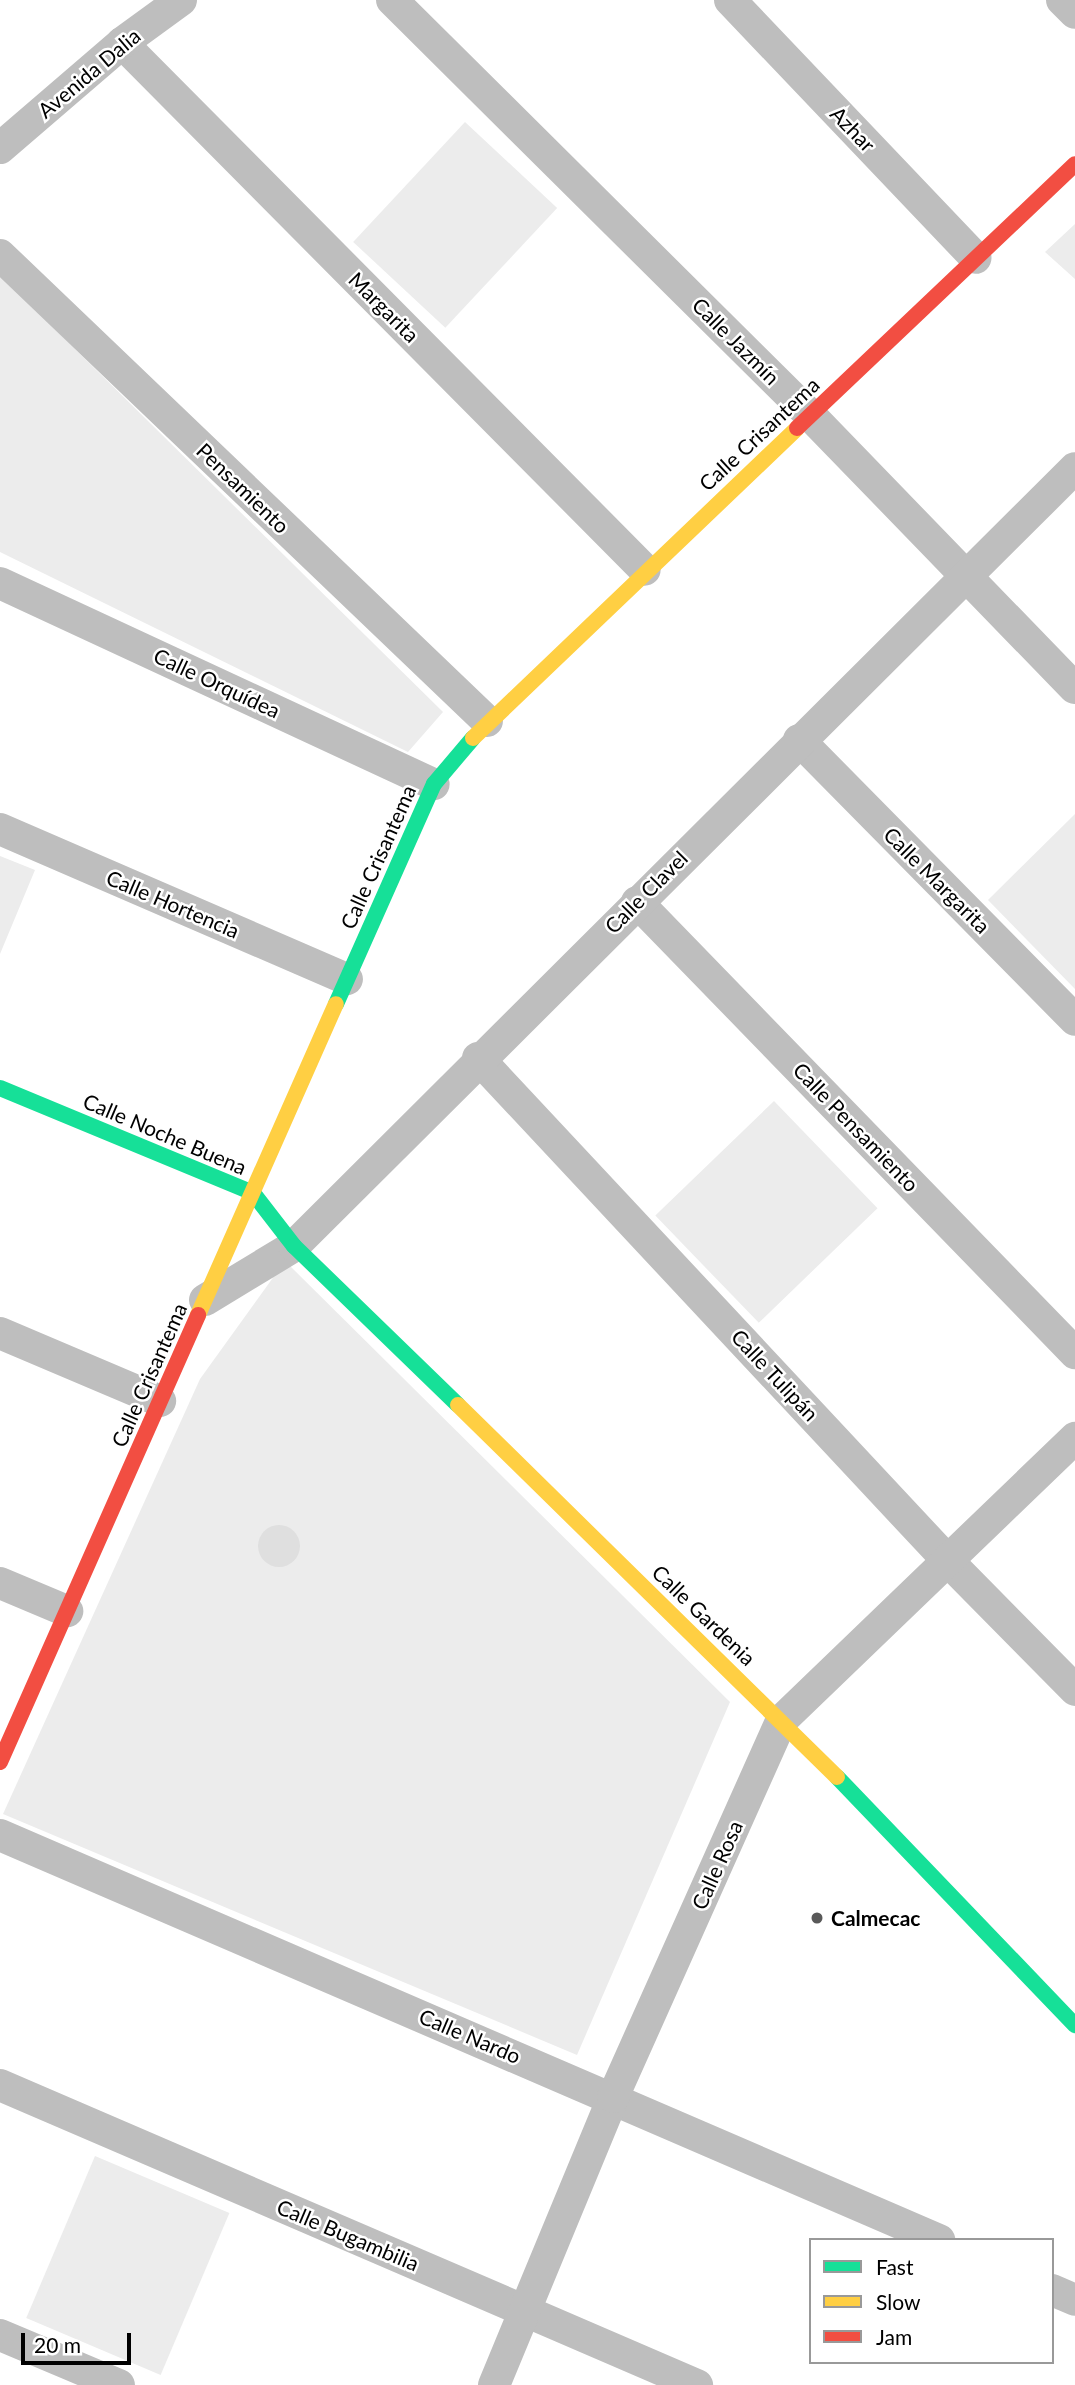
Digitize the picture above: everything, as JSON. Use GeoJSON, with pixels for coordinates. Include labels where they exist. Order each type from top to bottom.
{"type":"FeatureCollection","features":[{"type":"Feature","properties":{"kind":"street","name":"Avenida Dalia"},"geometry":{"type":"LineString","coordinates":[[0,148],[122,43],[181,0]]}},
{"type":"Feature","properties":{"kind":"street","name":"Calle Jazmín"},"geometry":{"type":"LineString","coordinates":[[391,0],[810,415],[1075,688]]}},
{"type":"Feature","properties":{"kind":"street","name":"Azhar"},"geometry":{"type":"LineString","coordinates":[[730,0],[976,258]]}},
{"type":"Feature","properties":{"kind":"street"},"geometry":{"type":"LineString","coordinates":[[1062,0],[1075,13]]}},
{"type":"Feature","properties":{"kind":"street","name":"Margarita"},"geometry":{"type":"LineString","coordinates":[[122,43],[645,570]]}},
{"type":"Feature","properties":{"kind":"street","name":"Calle Crisantema"},"geometry":{"type":"LineString","coordinates":[[0,1762],[434,783],[486,721],[1075,164]]}},
{"type":"Feature","properties":{"kind":"street","name":"Pensamiento"},"geometry":{"type":"LineString","coordinates":[[0,255],[486,721]]}},
{"type":"Feature","properties":{"kind":"street","name":"Calle Clavel"},"geometry":{"type":"LineString","coordinates":[[205,1300],[293,1246],[478,1058],[1075,468]]}},
{"type":"Feature","properties":{"kind":"street","name":"Calle Orquídea"},"geometry":{"type":"LineString","coordinates":[[0,583],[434,783]]}},
{"type":"Feature","properties":{"kind":"street","name":"Calle Margarita"},"geometry":{"type":"LineString","coordinates":[[799,740],[1075,1020]]}},
{"type":"Feature","properties":{"kind":"street","name":"Calle Hortencia"},"geometry":{"type":"LineString","coordinates":[[0,830],[347,979]]}},
{"type":"Feature","properties":{"kind":"street","name":"Calle Pensamiento"},"geometry":{"type":"LineString","coordinates":[[637,902],[1075,1353]]}},
{"type":"Feature","properties":{"kind":"street","name":"Calle Tulipán"},"geometry":{"type":"LineString","coordinates":[[478,1058],[948,1560],[1075,1690]]}},
{"type":"Feature","properties":{"kind":"street","name":"Calle Noche Buena"},"geometry":{"type":"LineString","coordinates":[[0,1087],[253,1193],[293,1246]]}},
{"type":"Feature","properties":{"kind":"street","name":"Calle Gardenia"},"geometry":{"type":"LineString","coordinates":[[293,1246],[782,1720],[1075,2025]]}},
{"type":"Feature","properties":{"kind":"street"},"geometry":{"type":"LineString","coordinates":[[0,1333],[160,1401]]}},
{"type":"Feature","properties":{"kind":"street","name":"Calle Rosa"},"geometry":{"type":"LineString","coordinates":[[494,2385],[613,2097],[782,1720],[1075,1438]]}},
{"type":"Feature","properties":{"kind":"street"},"geometry":{"type":"LineString","coordinates":[[0,1583],[67,1611]]}},
{"type":"Feature","properties":{"kind":"street","name":"Calle Nardo"},"geometry":{"type":"LineString","coordinates":[[0,1836],[613,2097],[934,2238]]}},
{"type":"Feature","properties":{"kind":"street","name":"Calle Bugambilia"},"geometry":{"type":"LineString","coordinates":[[0,2085],[697,2385]]}},
{"type":"Feature","properties":{"kind":"street"},"geometry":{"type":"LineString","coordinates":[[1054,2291],[1075,2300]]}},
{"type":"Feature","properties":{"kind":"street"},"geometry":{"type":"LineString","coordinates":[[0,2335],[119,2385]]}},
{"type":"Feature","properties":{"kind":"shaded area"},"geometry":{"type":"Polygon","coordinates":[[[465,122],[557,208],[445,328],[353,242],[465,122]]]}},
{"type":"Feature","properties":{"kind":"shaded area"},"geometry":{"type":"Polygon","coordinates":[[[1075,224],[1075,279],[1045,252],[1075,224]]]}},
{"type":"Feature","properties":{"kind":"shaded area"},"geometry":{"type":"Polygon","coordinates":[[[0,275],[443,712],[408,752],[0,552],[0,275]]]}},
{"type":"Feature","properties":{"kind":"shaded area"},"geometry":{"type":"Polygon","coordinates":[[[1075,814],[1075,989],[988,900],[1075,814]]]}},
{"type":"Feature","properties":{"kind":"shaded area"},"geometry":{"type":"Polygon","coordinates":[[[0,856],[35,870],[0,954],[0,856]]]}},
{"type":"Feature","properties":{"kind":"shaded area"},"geometry":{"type":"Polygon","coordinates":[[[774,1101],[878,1208],[759,1323],[655,1216],[774,1101]]]}},
{"type":"Feature","properties":{"kind":"shaded area"},"geometry":{"type":"Polygon","coordinates":[[[285,1261],[730,1702],[577,2055],[3,1814],[200,1379],[285,1261]]]}},
{"type":"Feature","properties":{"kind":"shaded area"},"geometry":{"type":"Polygon","coordinates":[[[95,2156],[229,2213],[161,2375],[26,2318],[95,2156]]]}},
{"type":"Feature","properties":{"kind":"building"},"geometry":{"type":"Polygon","coordinates":[[[279,1525],[294,1531],[300,1546],[294,1561],[279,1567],[264,1561],[258,1546],[264,1531],[279,1525]]]}},
{"type":"Feature","properties":{"kind":"traffic: fast"},"geometry":{"type":"LineString","coordinates":[[336,1004],[434,784],[473,738]]}},
{"type":"Feature","properties":{"kind":"traffic: fast"},"geometry":{"type":"LineString","coordinates":[[0,1088],[253,1193],[294,1246],[458,1405]]}},
{"type":"Feature","properties":{"kind":"traffic: fast"},"geometry":{"type":"LineString","coordinates":[[837,1777],[1075,2025]]}},
{"type":"Feature","properties":{"kind":"traffic: slow"},"geometry":{"type":"LineString","coordinates":[[473,738],[797,428]]}},
{"type":"Feature","properties":{"kind":"traffic: slow"},"geometry":{"type":"LineString","coordinates":[[198,1315],[336,1004]]}},
{"type":"Feature","properties":{"kind":"traffic: slow"},"geometry":{"type":"LineString","coordinates":[[458,1405],[837,1777]]}},
{"type":"Feature","properties":{"kind":"traffic: jam"},"geometry":{"type":"LineString","coordinates":[[797,428],[1075,164]]}},
{"type":"Feature","properties":{"kind":"traffic: jam"},"geometry":{"type":"LineString","coordinates":[[0,1762],[198,1315]]}},
{"type":"Feature","properties":{"kind":"place","name":"Calmecac"},"geometry":{"type":"Point","coordinates":[817,1918]}}]}
